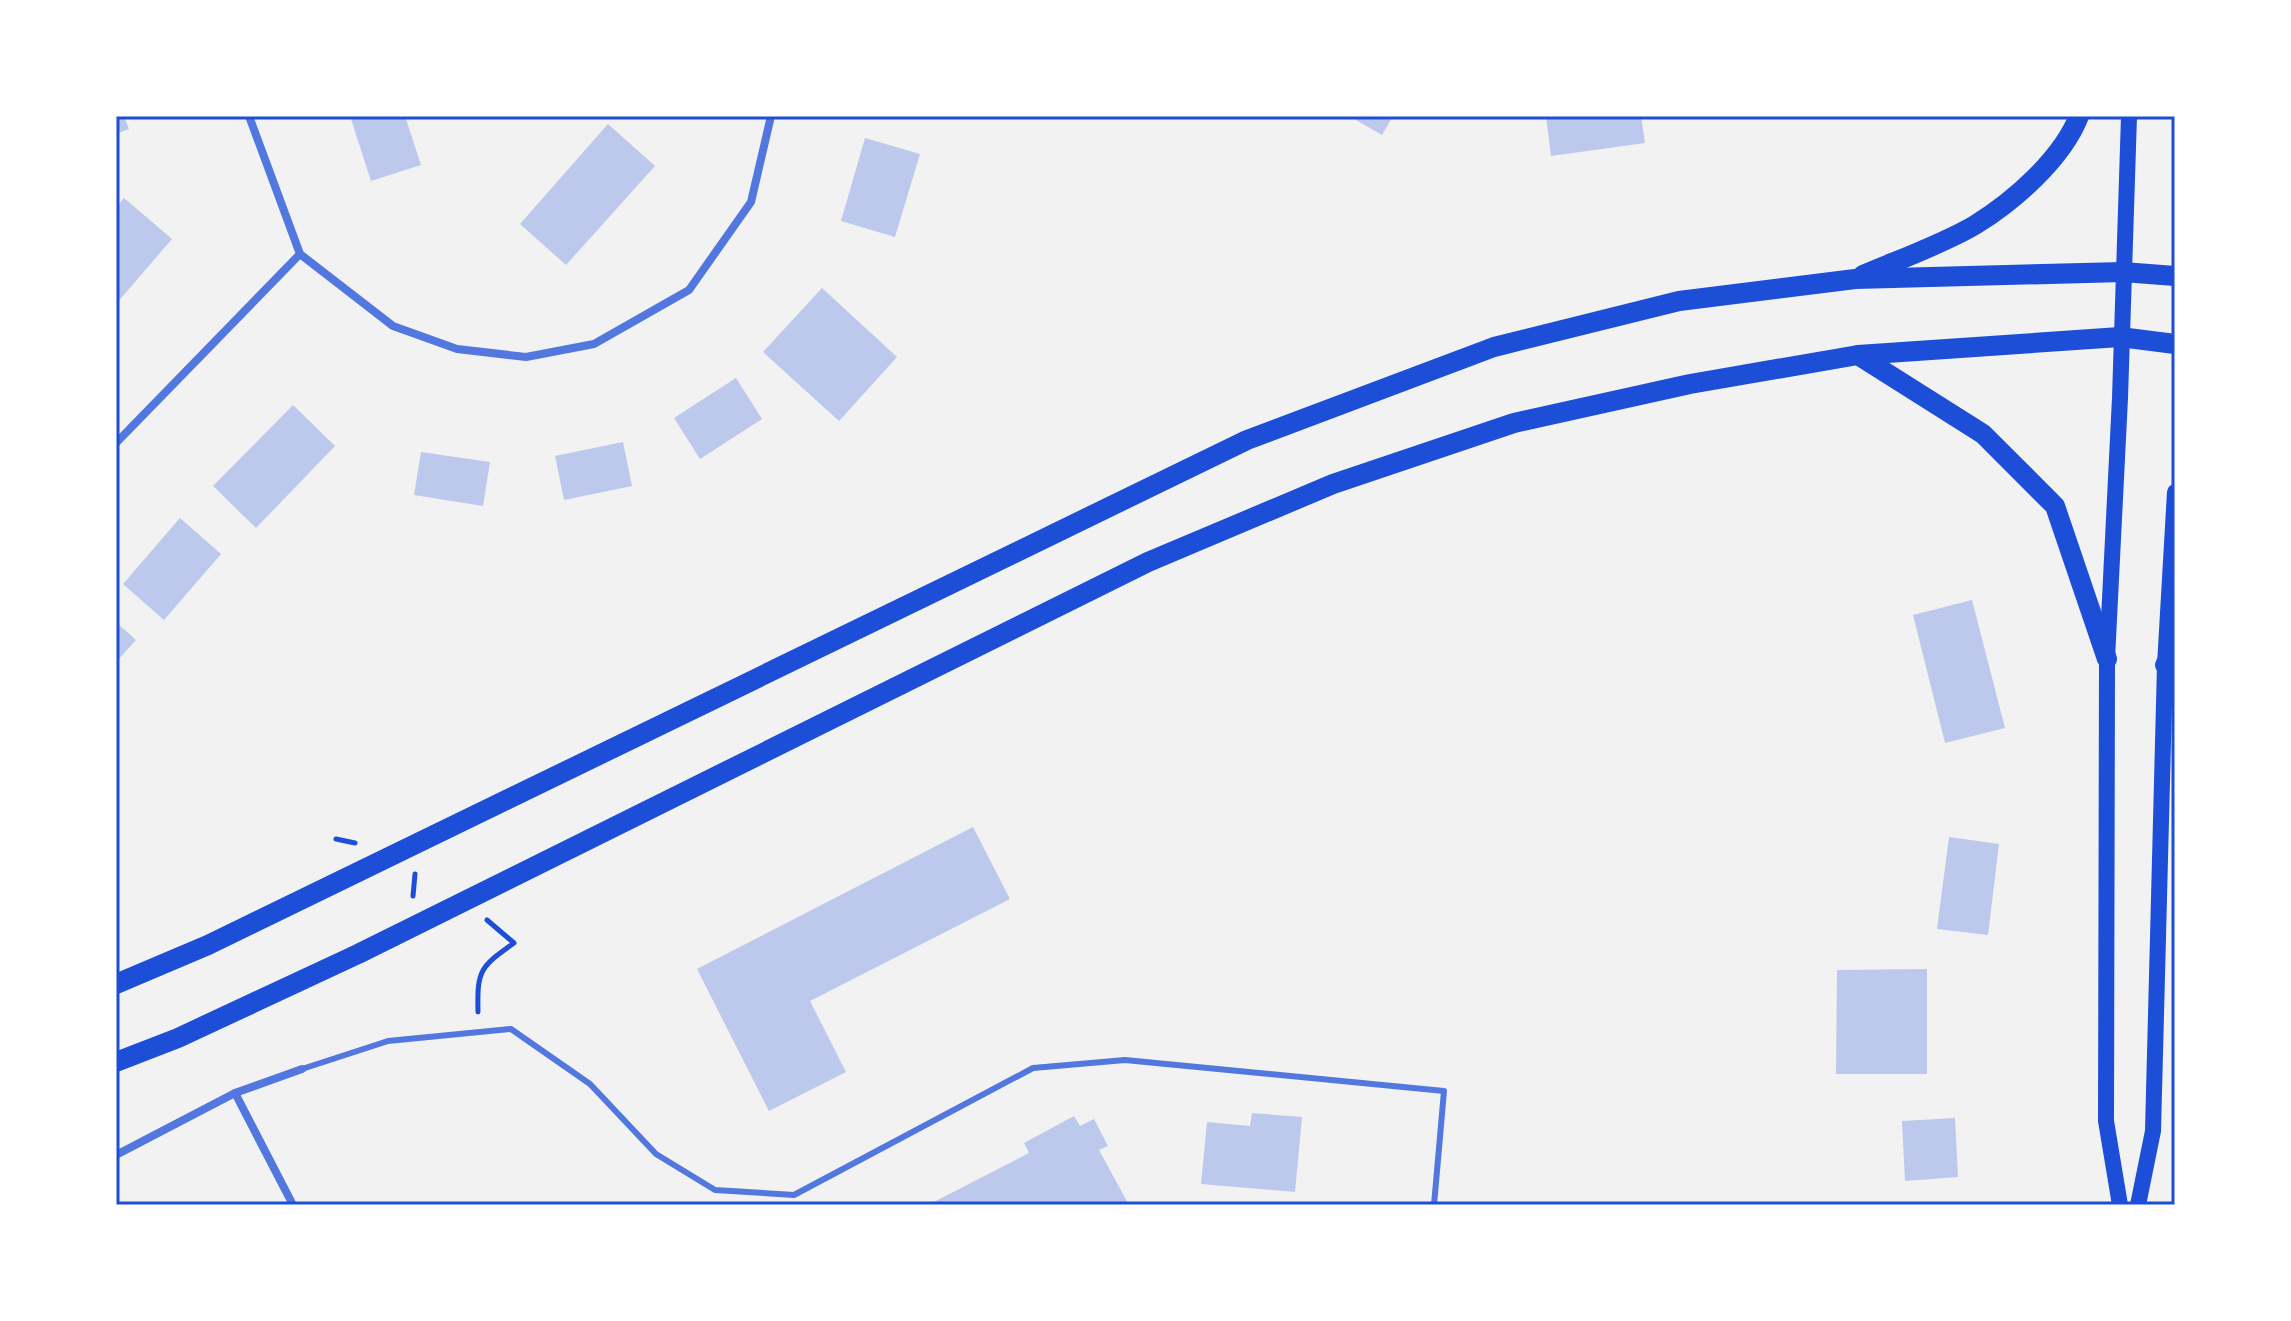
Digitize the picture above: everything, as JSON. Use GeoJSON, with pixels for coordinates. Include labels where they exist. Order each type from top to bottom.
{"type":"FeatureCollection","features":[{"type":"Feature","properties":{"kind":"main road"},"geometry":{"type":"LineString","coordinates":[[1855,279],[1974,225],[2035,179],[2074,130],[2079,116]]}},
{"type":"Feature","properties":{"kind":"main road"},"geometry":{"type":"LineString","coordinates":[[2120,1205],[2106,1121],[2107,659],[2120,413],[2129,116]]}},
{"type":"Feature","properties":{"kind":"main road"},"geometry":{"type":"LineString","coordinates":[[116,984],[208,945],[1247,440],[1494,347],[1679,301],[1855,279],[2123,272],[2175,276]]}},
{"type":"Feature","properties":{"kind":"main road"},"geometry":{"type":"LineString","coordinates":[[116,1062],[178,1038],[358,954],[1148,562],[1333,484],[1514,423],[1690,384],[1858,355],[2120,337],[2175,344]]}},
{"type":"Feature","properties":{"kind":"main road"},"geometry":{"type":"LineString","coordinates":[[1858,355],[1983,434],[2055,506],[2107,659]]}},
{"type":"Feature","properties":{"kind":"main road"},"geometry":{"type":"LineString","coordinates":[[2138,1205],[2153,1131],[2175,492]]}},
{"type":"Feature","properties":{"kind":"street"},"geometry":{"type":"LineString","coordinates":[[249,116],[300,254],[393,326],[457,349],[526,357],[594,344],[689,290],[751,202],[771,116]]}},
{"type":"Feature","properties":{"kind":"street"},"geometry":{"type":"LineString","coordinates":[[116,443],[300,254]]}},
{"type":"Feature","properties":{"kind":"street"},"geometry":{"type":"LineString","coordinates":[[116,1155],[235,1093],[302,1069]]}},
{"type":"Feature","properties":{"kind":"street"},"geometry":{"type":"LineString","coordinates":[[235,1093],[293,1205]]}},
{"type":"Feature","properties":{"kind":"lane"},"geometry":{"type":"LineString","coordinates":[[302,1069],[388,1041],[511,1029],[590,1084],[656,1154],[715,1190],[794,1195],[1033,1068],[1125,1060],[1444,1091],[1434,1205]]}},
{"type":"Feature","properties":{"kind":"building"},"geometry":{"type":"Polygon","coordinates":[[[116,116],[124,116],[129,129],[116,134],[116,116]]]}},
{"type":"Feature","properties":{"kind":"building"},"geometry":{"type":"Polygon","coordinates":[[[350,116],[405,116],[421,165],[371,181],[350,116]]]}},
{"type":"Feature","properties":{"kind":"building"},"geometry":{"type":"Polygon","coordinates":[[[1349,116],[1393,116],[1382,135],[1349,116]]]}},
{"type":"Feature","properties":{"kind":"building"},"geometry":{"type":"Polygon","coordinates":[[[1546,116],[1641,116],[1645,143],[1551,156],[1546,116]]]}},
{"type":"Feature","properties":{"kind":"building"},"geometry":{"type":"Polygon","coordinates":[[[608,124],[655,166],[566,265],[520,224],[608,124]]]}},
{"type":"Feature","properties":{"kind":"building"},"geometry":{"type":"Polygon","coordinates":[[[865,138],[920,154],[895,237],[841,221],[865,138]]]}},
{"type":"Feature","properties":{"kind":"building"},"geometry":{"type":"Polygon","coordinates":[[[124,198],[172,239],[116,304],[116,208],[124,198]]]}},
{"type":"Feature","properties":{"kind":"building"},"geometry":{"type":"Polygon","coordinates":[[[822,288],[897,357],[839,421],[763,352],[822,288]]]}},
{"type":"Feature","properties":{"kind":"building"},"geometry":{"type":"Polygon","coordinates":[[[736,378],[762,419],[700,459],[674,418],[736,378]]]}},
{"type":"Feature","properties":{"kind":"building"},"geometry":{"type":"Polygon","coordinates":[[[293,405],[335,446],[256,528],[213,486],[293,405]]]}},
{"type":"Feature","properties":{"kind":"building"},"geometry":{"type":"Polygon","coordinates":[[[623,442],[632,486],[564,500],[555,456],[623,442]]]}},
{"type":"Feature","properties":{"kind":"building"},"geometry":{"type":"Polygon","coordinates":[[[421,452],[490,462],[483,506],[414,495],[421,452]]]}},
{"type":"Feature","properties":{"kind":"building"},"geometry":{"type":"Polygon","coordinates":[[[180,518],[221,554],[164,620],[123,584],[180,518]]]}},
{"type":"Feature","properties":{"kind":"building"},"geometry":{"type":"Polygon","coordinates":[[[1972,600],[2005,728],[1945,743],[1913,615],[1972,600]]]}},
{"type":"Feature","properties":{"kind":"building"},"geometry":{"type":"Polygon","coordinates":[[[116,622],[136,640],[116,662],[116,622]]]}},
{"type":"Feature","properties":{"kind":"building"},"geometry":{"type":"Polygon","coordinates":[[[973,827],[1010,899],[810,1001],[846,1072],[769,1111],[697,969],[973,827]]]}},
{"type":"Feature","properties":{"kind":"building"},"geometry":{"type":"Polygon","coordinates":[[[1949,837],[1999,844],[1988,935],[1937,929],[1949,837]]]}},
{"type":"Feature","properties":{"kind":"building"},"geometry":{"type":"Polygon","coordinates":[[[1927,969],[1927,1074],[1836,1074],[1837,970],[1927,969]]]}},
{"type":"Feature","properties":{"kind":"building"},"geometry":{"type":"Polygon","coordinates":[[[1252,1113],[1302,1117],[1295,1192],[1201,1184],[1207,1122],[1250,1126],[1252,1113]]]}},
{"type":"Feature","properties":{"kind":"building"},"geometry":{"type":"Polygon","coordinates":[[[1074,1116],[1080,1126],[1094,1119],[1108,1146],[1099,1150],[1129,1205],[928,1205],[1029,1153],[1024,1143],[1074,1116]]]}},
{"type":"Feature","properties":{"kind":"building"},"geometry":{"type":"Polygon","coordinates":[[[1955,1118],[1958,1177],[1905,1181],[1902,1121],[1955,1118]]]}}]}
